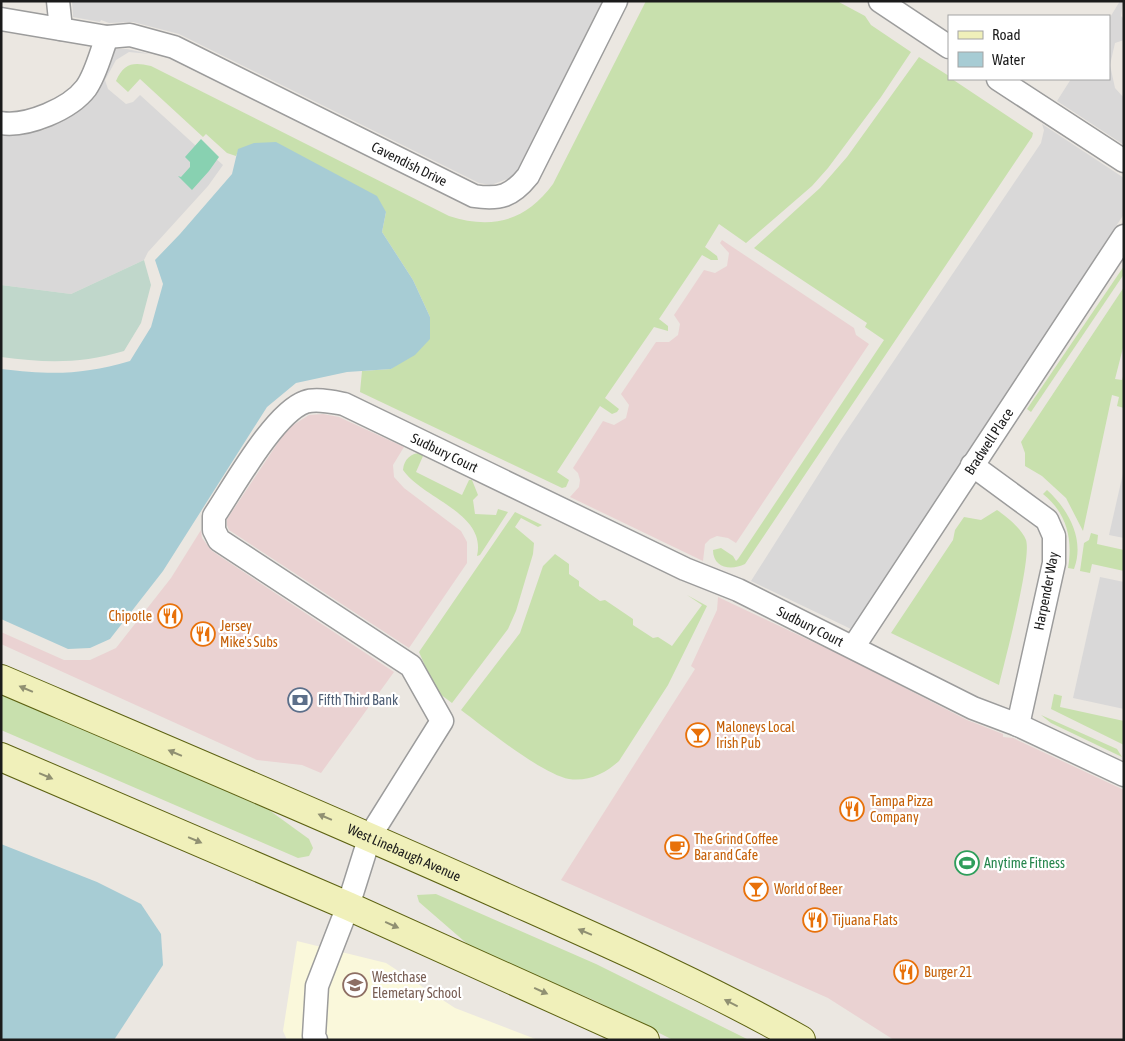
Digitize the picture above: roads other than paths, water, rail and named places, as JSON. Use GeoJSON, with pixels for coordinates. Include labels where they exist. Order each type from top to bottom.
{"type":"FeatureCollection","features":[{"type":"Feature","properties":{"kind":"main road","name":"West Linebaugh Avenue"},"geometry":{"type":"LineString","coordinates":[[1,679],[370,836],[647,960],[801,1040]]}},
{"type":"Feature","properties":{"kind":"main road"},"geometry":{"type":"LineString","coordinates":[[1,757],[348,906],[645,1040]]}},
{"type":"Feature","properties":{"kind":"street"},"geometry":{"type":"LineString","coordinates":[[58,1],[61,29]]}},
{"type":"Feature","properties":{"kind":"street","name":"Cavendish Drive"},"geometry":{"type":"LineString","coordinates":[[1,19],[107,37],[130,35],[174,47],[474,196],[490,198],[504,196],[518,189],[528,176],[616,1]]}},
{"type":"Feature","properties":{"kind":"street"},"geometry":{"type":"LineString","coordinates":[[880,1],[948,46]]}},
{"type":"Feature","properties":{"kind":"street"},"geometry":{"type":"LineString","coordinates":[[1,123],[40,118],[71,102],[86,87],[107,37]]}},
{"type":"Feature","properties":{"kind":"street"},"geometry":{"type":"LineString","coordinates":[[1000,80],[1124,161]]}},
{"type":"Feature","properties":{"kind":"street","name":"Bradwell Place"},"geometry":{"type":"LineString","coordinates":[[854,646],[972,464],[1124,236]]}},
{"type":"Feature","properties":{"kind":"street","name":"Sudbury Court"},"geometry":{"type":"LineString","coordinates":[[370,836],[442,722],[411,666],[219,540],[214,530],[214,516],[279,420],[306,402],[325,401],[344,404],[685,569],[733,588],[854,646],[973,708],[1018,725],[1124,775]]}},
{"type":"Feature","properties":{"kind":"street","name":"Harpender Way"},"geometry":{"type":"LineString","coordinates":[[972,464],[1047,520],[1054,536],[1056,551],[1054,563],[1018,725]]}},
{"type":"Feature","properties":{"kind":"street"},"geometry":{"type":"LineString","coordinates":[[316,1040],[314,1036],[317,986],[348,906],[370,836]]}},
{"type":"Feature","properties":{"kind":"water"},"geometry":{"type":"Polygon","coordinates":[[[276,142],[377,196],[386,212],[382,232],[413,280],[430,317],[430,339],[415,355],[391,369],[347,372],[296,383],[267,407],[163,571],[110,639],[90,648],[68,649],[1,619],[1,369],[51,373],[97,369],[130,361],[151,327],[163,284],[155,260],[232,174],[238,149],[254,143],[276,142]]]}},
{"type":"Feature","properties":{"kind":"water"},"geometry":{"type":"Polygon","coordinates":[[[1,844],[97,882],[141,904],[161,934],[163,965],[114,1040],[1,1040],[1,844]]]}},
{"type":"Feature","properties":{"kind":"place","name":"Chipotle"},"geometry":{"type":"Point","coordinates":[170,616]}},
{"type":"Feature","properties":{"kind":"place","name":"Jersey Mike's Subs"},"geometry":{"type":"Point","coordinates":[203,634]}},
{"type":"Feature","properties":{"kind":"place","name":"Fifth Third Bank"},"geometry":{"type":"Point","coordinates":[300,700]}},
{"type":"Feature","properties":{"kind":"place","name":"Maloneys Local Irish Pub"},"geometry":{"type":"Point","coordinates":[698,735]}},
{"type":"Feature","properties":{"kind":"place","name":"Tampa Pizza Company"},"geometry":{"type":"Point","coordinates":[852,809]}},
{"type":"Feature","properties":{"kind":"place","name":"The Grind Coffee Bar and Cafe"},"geometry":{"type":"Point","coordinates":[677,847]}},
{"type":"Feature","properties":{"kind":"place","name":"Anytime Fitness"},"geometry":{"type":"Point","coordinates":[967,863]}},
{"type":"Feature","properties":{"kind":"place","name":"World of Beer"},"geometry":{"type":"Point","coordinates":[756,889]}},
{"type":"Feature","properties":{"kind":"place","name":"Tijuana Flats"},"geometry":{"type":"Point","coordinates":[815,920]}},
{"type":"Feature","properties":{"kind":"place","name":"Burger 21"},"geometry":{"type":"Point","coordinates":[906,972]}},
{"type":"Feature","properties":{"kind":"place","name":"Westchase Elemetary School"},"geometry":{"type":"Point","coordinates":[355,985]}}]}
